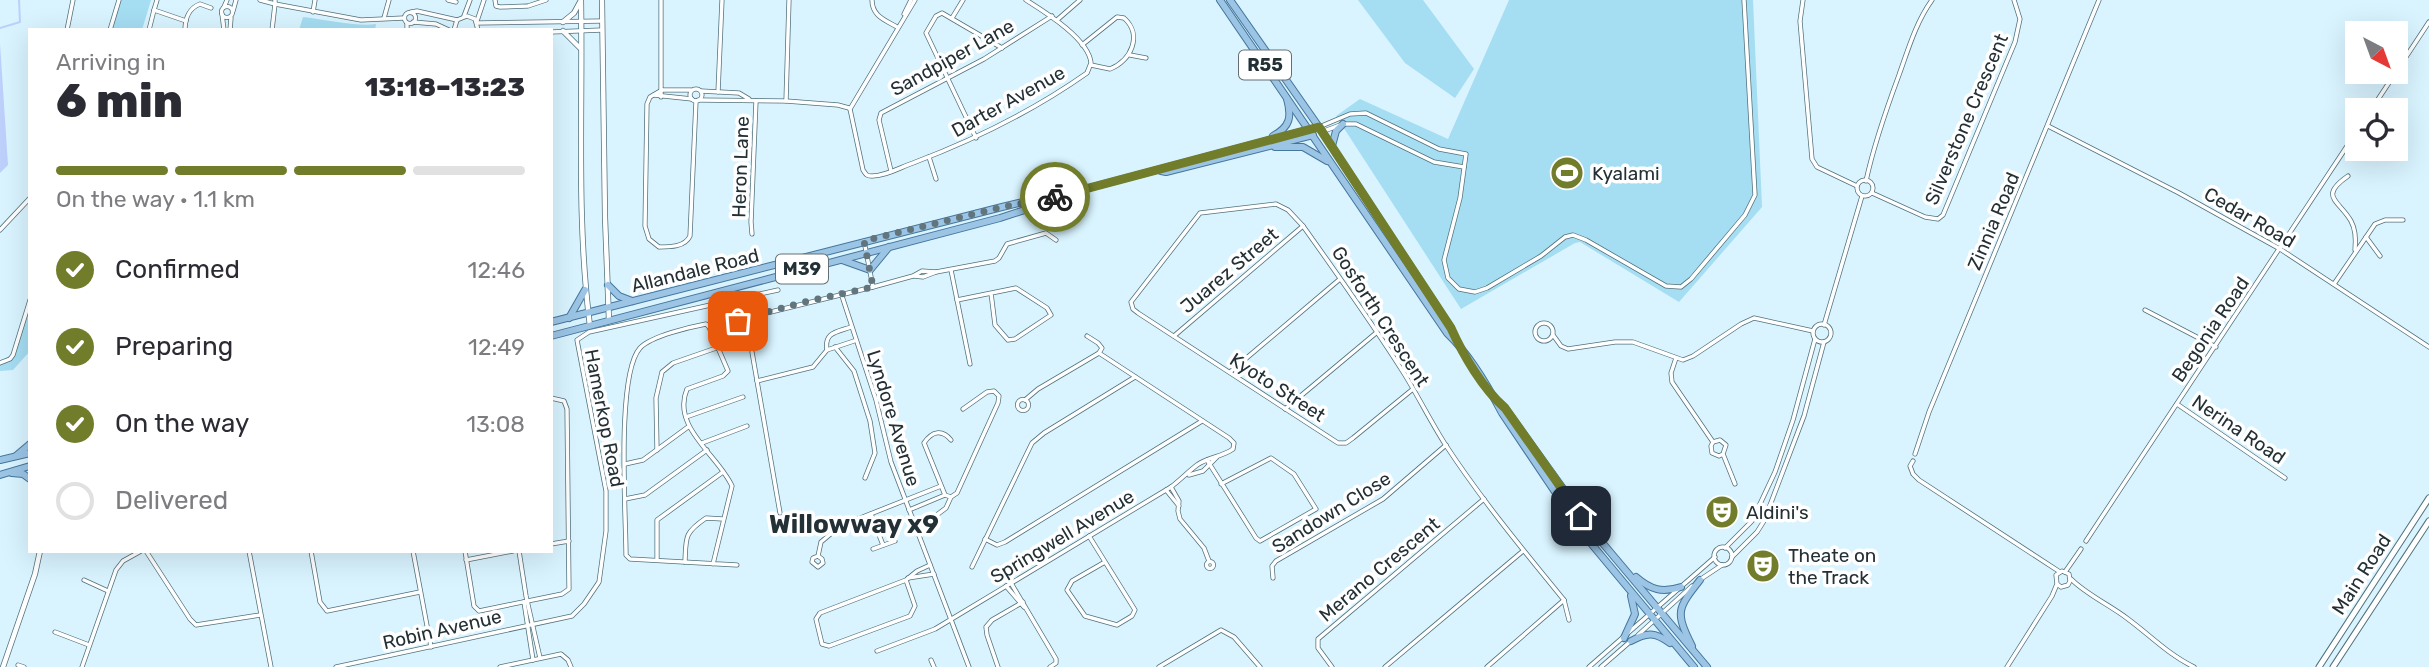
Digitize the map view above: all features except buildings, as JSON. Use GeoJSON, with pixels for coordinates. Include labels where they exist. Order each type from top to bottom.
{"type":"FeatureCollection","features":[{"type":"Feature","properties":{"kind":"main road","name":"R55"},"geometry":{"type":"LineString","coordinates":[[1220,0],[1329,162],[1434,308]]}},
{"type":"Feature","properties":{"kind":"main road","name":"R55"},"geometry":{"type":"LineString","coordinates":[[1230,0],[1321,130],[1434,308],[1447,333],[1454,338],[1573,520],[1694,667]]}},
{"type":"Feature","properties":{"kind":"main road"},"geometry":{"type":"LineString","coordinates":[[1263,144],[1288,124],[1290,111],[1285,94]]}},
{"type":"Feature","properties":{"kind":"main road"},"geometry":{"type":"LineString","coordinates":[[1332,147],[1336,131],[1343,124]]}},
{"type":"Feature","properties":{"kind":"main road","name":"Allandale Road"},"geometry":{"type":"LineString","coordinates":[[553,322],[864,241],[1044,197],[1051,198],[1321,130]]}},
{"type":"Feature","properties":{"kind":"main road"},"geometry":{"type":"LineString","coordinates":[[1263,144],[1303,147],[1329,162]]}},
{"type":"Feature","properties":{"kind":"main road","name":"Allandale Road"},"geometry":{"type":"LineString","coordinates":[[553,336],[1000,218],[1043,204],[1051,198]]}},
{"type":"Feature","properties":{"kind":"main road"},"geometry":{"type":"LineString","coordinates":[[840,259],[860,264],[870,270],[890,246]]}},
{"type":"Feature","properties":{"kind":"main road"},"geometry":{"type":"LineString","coordinates":[[608,285],[619,296],[632,302]]}},
{"type":"Feature","properties":{"kind":"main road"},"geometry":{"type":"LineString","coordinates":[[569,318],[585,290]]}},
{"type":"Feature","properties":{"kind":"main road","name":"R55"},"geometry":{"type":"LineString","coordinates":[[1498,404],[1505,408],[1581,516],[1707,667]]}},
{"type":"Feature","properties":{"kind":"main road"},"geometry":{"type":"LineString","coordinates":[[13,457],[28,446]]}},
{"type":"Feature","properties":{"kind":"main road"},"geometry":{"type":"LineString","coordinates":[[0,460],[28,453]]}},
{"type":"Feature","properties":{"kind":"main road"},"geometry":{"type":"LineString","coordinates":[[0,475],[28,467]]}},
{"type":"Feature","properties":{"kind":"main road"},"geometry":{"type":"LineString","coordinates":[[9,472],[28,478]]}},
{"type":"Feature","properties":{"kind":"main road","name":"Main Road"},"geometry":{"type":"LineString","coordinates":[[2319,667],[2429,498]]}},
{"type":"Feature","properties":{"kind":"main road","name":"Main Road"},"geometry":{"type":"LineString","coordinates":[[2333,667],[2429,521]]}},
{"type":"Feature","properties":{"kind":"main road"},"geometry":{"type":"LineString","coordinates":[[1623,567],[1652,589],[1670,590],[1681,587]]}},
{"type":"Feature","properties":{"kind":"main road"},"geometry":{"type":"LineString","coordinates":[[1695,654],[1681,625],[1680,613],[1688,595],[1700,580]]}},
{"type":"Feature","properties":{"kind":"main road"},"geometry":{"type":"LineString","coordinates":[[1628,639],[1635,614],[1630,591]]}},
{"type":"Feature","properties":{"kind":"main road"},"geometry":{"type":"LineString","coordinates":[[1628,639],[1654,633],[1682,653]]}},
{"type":"Feature","properties":{"kind":"street"},"geometry":{"type":"LineString","coordinates":[[67,28],[73,0]]}},
{"type":"Feature","properties":{"kind":"street"},"geometry":{"type":"LineString","coordinates":[[111,28],[119,0]]}},
{"type":"Feature","properties":{"kind":"street"},"geometry":{"type":"LineString","coordinates":[[150,28],[157,0]]}},
{"type":"Feature","properties":{"kind":"street"},"geometry":{"type":"LineString","coordinates":[[224,28],[222,14],[227,0]]}},
{"type":"Feature","properties":{"kind":"street"},"geometry":{"type":"LineString","coordinates":[[230,28],[236,0]]}},
{"type":"Feature","properties":{"kind":"street"},"geometry":{"type":"LineString","coordinates":[[260,0],[361,20],[384,18],[448,28]]}},
{"type":"Feature","properties":{"kind":"street"},"geometry":{"type":"LineString","coordinates":[[313,12],[315,0]]}},
{"type":"Feature","properties":{"kind":"street"},"geometry":{"type":"LineString","coordinates":[[384,18],[389,0]]}},
{"type":"Feature","properties":{"kind":"street"},"geometry":{"type":"LineString","coordinates":[[448,0],[456,2]]}},
{"type":"Feature","properties":{"kind":"street"},"geometry":{"type":"LineString","coordinates":[[464,16],[470,0]]}},
{"type":"Feature","properties":{"kind":"street"},"geometry":{"type":"LineString","coordinates":[[478,28],[484,0]]}},
{"type":"Feature","properties":{"kind":"street"},"geometry":{"type":"LineString","coordinates":[[495,0],[499,8],[527,6],[546,0]]}},
{"type":"Feature","properties":{"kind":"street"},"geometry":{"type":"LineString","coordinates":[[563,22],[574,13],[581,0]]}},
{"type":"Feature","properties":{"kind":"street"},"geometry":{"type":"LineString","coordinates":[[581,0],[582,217],[585,290],[590,327]]}},
{"type":"Feature","properties":{"kind":"street"},"geometry":{"type":"LineString","coordinates":[[602,0],[604,205],[609,321]]}},
{"type":"Feature","properties":{"kind":"street"},"geometry":{"type":"LineString","coordinates":[[661,97],[662,0]]}},
{"type":"Feature","properties":{"kind":"street"},"geometry":{"type":"LineString","coordinates":[[718,92],[722,0]]}},
{"type":"Feature","properties":{"kind":"street"},"geometry":{"type":"LineString","coordinates":[[872,0],[872,8],[876,13],[897,27]]}},
{"type":"Feature","properties":{"kind":"street"},"geometry":{"type":"LineString","coordinates":[[891,171],[871,176],[865,173],[850,108],[913,0]]}},
{"type":"Feature","properties":{"kind":"street"},"geometry":{"type":"LineString","coordinates":[[952,18],[963,0]]}},
{"type":"Feature","properties":{"kind":"street","name":"Darter Avenue"},"geometry":{"type":"LineString","coordinates":[[891,171],[976,138],[1016,117],[1090,70],[1090,54],[1057,20],[1026,0]]}},
{"type":"Feature","properties":{"kind":"street"},"geometry":{"type":"LineString","coordinates":[[1057,20],[1080,0]]}},
{"type":"Feature","properties":{"kind":"street"},"geometry":{"type":"LineString","coordinates":[[1321,130],[1350,114],[1366,113],[1439,149],[1466,154],[1457,212],[1444,260],[1448,278],[1459,289],[1475,292],[1487,288],[1541,256],[1564,237],[1573,235],[1674,288],[1686,284],[1745,215],[1755,195],[1744,0]]}},
{"type":"Feature","properties":{"kind":"street"},"geometry":{"type":"LineString","coordinates":[[1802,0],[1800,21],[1812,159],[1817,167],[1857,186]]}},
{"type":"Feature","properties":{"kind":"street"},"geometry":{"type":"LineString","coordinates":[[1866,181],[1873,145],[1916,30],[1932,0]]}},
{"type":"Feature","properties":{"kind":"street","name":"Silverstone Crescent"},"geometry":{"type":"LineString","coordinates":[[1872,193],[1925,217],[1938,219],[1943,215],[2015,42],[2020,19],[2014,0]]}},
{"type":"Feature","properties":{"kind":"street","name":"Zinnia Road"},"geometry":{"type":"LineString","coordinates":[[1915,454],[1929,412],[2099,0]]}},
{"type":"Feature","properties":{"kind":"street"},"geometry":{"type":"LineString","coordinates":[[786,102],[790,1]]}},
{"type":"Feature","properties":{"kind":"street"},"geometry":{"type":"LineString","coordinates":[[272,28],[275,2]]}},
{"type":"Feature","properties":{"kind":"street"},"geometry":{"type":"LineString","coordinates":[[186,28],[189,12],[196,5],[211,8]]}},
{"type":"Feature","properties":{"kind":"street"},"geometry":{"type":"LineString","coordinates":[[224,8],[228,6],[232,13]]}},
{"type":"Feature","properties":{"kind":"street"},"geometry":{"type":"LineString","coordinates":[[154,10],[186,21]]}},
{"type":"Feature","properties":{"kind":"street"},"geometry":{"type":"LineString","coordinates":[[407,28],[406,13],[417,11],[457,20]]}},
{"type":"Feature","properties":{"kind":"street"},"geometry":{"type":"LineString","coordinates":[[408,21],[415,15],[411,12]]}},
{"type":"Feature","properties":{"kind":"street"},"geometry":{"type":"LineString","coordinates":[[222,14],[226,18],[232,13]]}},
{"type":"Feature","properties":{"kind":"street"},"geometry":{"type":"LineString","coordinates":[[976,138],[926,35],[939,13],[1002,48]]}},
{"type":"Feature","properties":{"kind":"street"},"geometry":{"type":"LineString","coordinates":[[453,28],[457,20],[464,16],[470,16],[477,23],[602,21]]}},
{"type":"Feature","properties":{"kind":"street","name":"Sandpiper Lane"},"geometry":{"type":"LineString","coordinates":[[891,171],[880,115],[884,111],[1002,48],[1052,16]]}},
{"type":"Feature","properties":{"kind":"street"},"geometry":{"type":"LineString","coordinates":[[1082,46],[1114,19],[1122,16],[1128,20],[1133,30],[1130,55],[1117,66],[1110,69],[1091,65]]}},
{"type":"Feature","properties":{"kind":"street"},"geometry":{"type":"LineString","coordinates":[[443,26],[446,17]]}},
{"type":"Feature","properties":{"kind":"street"},"geometry":{"type":"LineString","coordinates":[[2379,98],[2429,22]]}},
{"type":"Feature","properties":{"kind":"street"},"geometry":{"type":"LineString","coordinates":[[553,32],[602,30]]}},
{"type":"Feature","properties":{"kind":"street"},"geometry":{"type":"LineString","coordinates":[[564,31],[581,49]]}},
{"type":"Feature","properties":{"kind":"street"},"geometry":{"type":"LineString","coordinates":[[1130,55],[1146,58]]}},
{"type":"Feature","properties":{"kind":"street"},"geometry":{"type":"LineString","coordinates":[[692,90],[690,94],[696,100],[690,237],[681,244],[659,247],[649,239],[645,226],[649,98],[662,90],[698,89],[739,93],[754,100]]}},
{"type":"Feature","properties":{"kind":"street"},"geometry":{"type":"LineString","coordinates":[[696,100],[701,97],[701,91]]}},
{"type":"Feature","properties":{"kind":"street"},"geometry":{"type":"LineString","coordinates":[[654,95],[696,100],[811,103],[850,108]]}},
{"type":"Feature","properties":{"kind":"street","name":"Heron Lane"},"geometry":{"type":"LineString","coordinates":[[752,234],[754,100]]}},
{"type":"Feature","properties":{"kind":"street"},"geometry":{"type":"LineString","coordinates":[[1321,130],[1343,124],[1356,124],[1434,162],[1464,167]]}},
{"type":"Feature","properties":{"kind":"street","name":"Cedar Road"},"geometry":{"type":"LineString","coordinates":[[2048,126],[2179,193],[2280,249],[2429,347]]}},
{"type":"Feature","properties":{"kind":"street","name":"Begonia Road"},"geometry":{"type":"LineString","coordinates":[[2086,541],[2345,149]]}},
{"type":"Feature","properties":{"kind":"street"},"geometry":{"type":"LineString","coordinates":[[929,157],[936,178]]}},
{"type":"Feature","properties":{"kind":"street"},"geometry":{"type":"LineString","coordinates":[[2348,176],[2334,188],[2332,195],[2334,202],[2353,225],[2354,254]]}},
{"type":"Feature","properties":{"kind":"street"},"geometry":{"type":"LineString","coordinates":[[1857,186],[1862,181],[1872,184],[1872,193],[1862,196]]}},
{"type":"Feature","properties":{"kind":"street"},"geometry":{"type":"LineString","coordinates":[[1857,186],[1862,196]]}},
{"type":"Feature","properties":{"kind":"street"},"geometry":{"type":"LineString","coordinates":[[1824,325],[1862,196]]}},
{"type":"Feature","properties":{"kind":"street"},"geometry":{"type":"LineString","coordinates":[[0,230],[28,200]]}},
{"type":"Feature","properties":{"kind":"street","name":"Gosforth Crescent"},"geometry":{"type":"LineString","coordinates":[[1132,298],[1200,213],[1276,204],[1288,210],[1303,226],[1377,332],[1446,445],[1484,499],[1564,600],[1569,620]]}},
{"type":"Feature","properties":{"kind":"street"},"geometry":{"type":"LineString","coordinates":[[2334,284],[2365,237],[2380,220],[2403,220]]}},
{"type":"Feature","properties":{"kind":"street","name":"Juarez Street"},"geometry":{"type":"LineString","coordinates":[[1174,336],[1303,226]]}},
{"type":"Feature","properties":{"kind":"street"},"geometry":{"type":"LineString","coordinates":[[711,331],[728,324],[731,317],[738,320],[913,276],[923,277],[995,261],[1007,244],[1024,238],[1044,233],[1056,240]]}},
{"type":"Feature","properties":{"kind":"street"},"geometry":{"type":"LineString","coordinates":[[2365,237],[2380,256]]}},
{"type":"Feature","properties":{"kind":"street"},"geometry":{"type":"LineString","coordinates":[[864,241],[873,287]]}},
{"type":"Feature","properties":{"kind":"street"},"geometry":{"type":"LineString","coordinates":[[951,269],[970,364]]}},
{"type":"Feature","properties":{"kind":"street"},"geometry":{"type":"LineString","coordinates":[[1229,372],[1340,279]]}},
{"type":"Feature","properties":{"kind":"street"},"geometry":{"type":"LineString","coordinates":[[957,300],[1011,288],[1018,289],[1047,308],[1051,315],[1015,339],[1008,340],[995,325],[991,293]]}},
{"type":"Feature","properties":{"kind":"street","name":"Hamerkop Road"},"geometry":{"type":"LineString","coordinates":[[572,616],[590,596],[600,579],[606,531],[606,491],[577,340],[589,332],[778,290]]}},
{"type":"Feature","properties":{"kind":"street","name":"Lyndore Avenue"},"geometry":{"type":"LineString","coordinates":[[841,293],[876,400],[886,448],[967,666]]}},
{"type":"Feature","properties":{"kind":"street","name":"Kyoto Street"},"geometry":{"type":"LineString","coordinates":[[1132,298],[1133,309],[1284,409],[1343,443],[1353,438],[1413,389]]}},
{"type":"Feature","properties":{"kind":"street"},"geometry":{"type":"LineString","coordinates":[[0,363],[13,355],[28,306]]}},
{"type":"Feature","properties":{"kind":"street"},"geometry":{"type":"LineString","coordinates":[[2145,310],[2216,346]]}},
{"type":"Feature","properties":{"kind":"street"},"geometry":{"type":"LineString","coordinates":[[1553,335],[1549,339],[1541,340],[1537,337],[1536,329],[1542,323],[1552,327],[1553,335],[1561,346],[1568,349],[1628,341],[1683,360],[1754,318],[1813,331]]}},
{"type":"Feature","properties":{"kind":"street"},"geometry":{"type":"LineString","coordinates":[[657,450],[656,398],[662,372],[668,365],[719,348],[738,324],[738,320]]}},
{"type":"Feature","properties":{"kind":"street"},"geometry":{"type":"LineString","coordinates":[[713,564],[732,486],[688,427],[685,396],[687,389],[723,376],[727,372],[727,366],[706,324],[685,328],[643,345],[634,357],[625,397],[626,557],[657,561],[685,562],[713,564],[737,565]]}},
{"type":"Feature","properties":{"kind":"street"},"geometry":{"type":"LineString","coordinates":[[728,324],[734,328]]}},
{"type":"Feature","properties":{"kind":"street"},"geometry":{"type":"LineString","coordinates":[[1725,548],[1752,521],[1775,472],[1793,421],[1815,339],[1813,331],[1816,326],[1824,325]]}},
{"type":"Feature","properties":{"kind":"street"},"geometry":{"type":"LineString","coordinates":[[1601,667],[1659,612],[1700,580],[1722,565],[1728,564],[1757,532],[1769,510],[1804,416],[1824,342],[1829,338],[1830,332],[1824,325]]}},
{"type":"Feature","properties":{"kind":"street"},"geometry":{"type":"LineString","coordinates":[[827,350],[825,340],[829,335],[851,327]]}},
{"type":"Feature","properties":{"kind":"street"},"geometry":{"type":"LineString","coordinates":[[1284,409],[1377,332]]}},
{"type":"Feature","properties":{"kind":"street"},"geometry":{"type":"LineString","coordinates":[[1025,400],[1099,353],[1102,348],[1100,344],[1087,336]]}},
{"type":"Feature","properties":{"kind":"street"},"geometry":{"type":"LineString","coordinates":[[1815,339],[1824,342]]}},
{"type":"Feature","properties":{"kind":"street"},"geometry":{"type":"LineString","coordinates":[[757,382],[813,367],[827,350],[855,340]]}},
{"type":"Feature","properties":{"kind":"street"},"geometry":{"type":"LineString","coordinates":[[835,347],[853,369],[870,421],[875,454],[865,478]]}},
{"type":"Feature","properties":{"kind":"street"},"geometry":{"type":"LineString","coordinates":[[752,352],[780,513]]}},
{"type":"Feature","properties":{"kind":"street"},"geometry":{"type":"LineString","coordinates":[[1099,353],[1234,443],[1230,451],[1196,466],[1187,476]]}},
{"type":"Feature","properties":{"kind":"street"},"geometry":{"type":"LineString","coordinates":[[1676,358],[1671,373],[1672,382],[1713,442]]}},
{"type":"Feature","properties":{"kind":"street"},"geometry":{"type":"LineString","coordinates":[[972,567],[1035,439],[1135,377]]}},
{"type":"Feature","properties":{"kind":"street"},"geometry":{"type":"LineString","coordinates":[[938,514],[957,493],[999,396],[994,391],[987,392],[963,409]]}},
{"type":"Feature","properties":{"kind":"street"},"geometry":{"type":"LineString","coordinates":[[686,417],[743,397]]}},
{"type":"Feature","properties":{"kind":"street"},"geometry":{"type":"LineString","coordinates":[[465,553],[474,606],[478,611],[567,593],[570,588],[567,409],[564,401],[553,398]]}},
{"type":"Feature","properties":{"kind":"street","name":"Nerina Road"},"geometry":{"type":"LineString","coordinates":[[2177,404],[2285,478]]}},
{"type":"Feature","properties":{"kind":"street"},"geometry":{"type":"LineString","coordinates":[[985,539],[997,545],[1005,542],[1202,421]]}},
{"type":"Feature","properties":{"kind":"street"},"geometry":{"type":"LineString","coordinates":[[702,443],[747,426]]}},
{"type":"Feature","properties":{"kind":"street"},"geometry":{"type":"LineString","coordinates":[[625,464],[639,462],[688,427]]}},
{"type":"Feature","properties":{"kind":"street"},"geometry":{"type":"LineString","coordinates":[[945,495],[924,443],[939,432],[951,440]]}},
{"type":"Feature","properties":{"kind":"street"},"geometry":{"type":"LineString","coordinates":[[1720,440],[1724,443],[1726,450],[1723,454],[1716,456],[1712,453],[1710,448],[1713,442],[1720,440]]}},
{"type":"Feature","properties":{"kind":"street","name":"Sandown Close"},"geometry":{"type":"LineString","coordinates":[[1273,579],[1272,566],[1276,561],[1383,499],[1446,445]]}},
{"type":"Feature","properties":{"kind":"street"},"geometry":{"type":"LineString","coordinates":[[625,499],[645,495],[707,450]]}},
{"type":"Feature","properties":{"kind":"street"},"geometry":{"type":"LineString","coordinates":[[1723,454],[1735,484]]}},
{"type":"Feature","properties":{"kind":"street"},"geometry":{"type":"LineString","coordinates":[[1187,476],[1200,472],[1217,457]]}},
{"type":"Feature","properties":{"kind":"street"},"geometry":{"type":"LineString","coordinates":[[1208,460],[1221,484],[1260,541],[1316,509],[1294,474],[1270,457],[1221,484]]}},
{"type":"Feature","properties":{"kind":"street"},"geometry":{"type":"LineString","coordinates":[[1913,461],[1910,466],[1913,474],[2071,579],[2080,588],[2129,619],[2186,665],[2194,667]]}},
{"type":"Feature","properties":{"kind":"street"},"geometry":{"type":"LineString","coordinates":[[657,561],[657,520],[723,472]]}},
{"type":"Feature","properties":{"kind":"street","name":"Springwell Avenue"},"geometry":{"type":"LineString","coordinates":[[877,651],[929,632],[951,620],[1187,476]]}},
{"type":"Feature","properties":{"kind":"street"},"geometry":{"type":"LineString","coordinates":[[818,556],[820,545],[829,533],[840,526],[941,486]]}},
{"type":"Feature","properties":{"kind":"street"},"geometry":{"type":"LineString","coordinates":[[1169,488],[1179,501],[1178,510],[1183,523],[1206,551],[1209,561]]}},
{"type":"Feature","properties":{"kind":"street"},"geometry":{"type":"LineString","coordinates":[[909,510],[945,495],[951,497]]}},
{"type":"Feature","properties":{"kind":"street","name":"Merano Crescent"},"geometry":{"type":"LineString","coordinates":[[1332,667],[1318,648],[1318,639],[1484,499]]}},
{"type":"Feature","properties":{"kind":"street"},"geometry":{"type":"LineString","coordinates":[[871,514],[883,545]]}},
{"type":"Feature","properties":{"kind":"street"},"geometry":{"type":"LineString","coordinates":[[685,562],[686,538],[690,530],[706,518],[723,519]]}},
{"type":"Feature","properties":{"kind":"street"},"geometry":{"type":"LineString","coordinates":[[1089,536],[1135,610],[1132,616],[1117,625],[1085,616],[1068,590],[1072,581],[1105,562]]}},
{"type":"Feature","properties":{"kind":"street"},"geometry":{"type":"LineString","coordinates":[[553,544],[569,541]]}},
{"type":"Feature","properties":{"kind":"street"},"geometry":{"type":"LineString","coordinates":[[873,549],[895,541]]}},
{"type":"Feature","properties":{"kind":"street"},"geometry":{"type":"LineString","coordinates":[[1589,667],[1659,612],[1681,587],[1715,557],[1718,549],[1731,551],[1732,557]]}},
{"type":"Feature","properties":{"kind":"street"},"geometry":{"type":"LineString","coordinates":[[2007,667],[2059,586],[2060,573],[2081,549]]}},
{"type":"Feature","properties":{"kind":"street"},"geometry":{"type":"LineString","coordinates":[[1385,667],[1524,550]]}},
{"type":"Feature","properties":{"kind":"street"},"geometry":{"type":"LineString","coordinates":[[3,667],[39,553]]}},
{"type":"Feature","properties":{"kind":"street"},"geometry":{"type":"LineString","coordinates":[[82,667],[119,566],[138,553]]}},
{"type":"Feature","properties":{"kind":"street"},"geometry":{"type":"LineString","coordinates":[[147,553],[196,625],[260,615]]}},
{"type":"Feature","properties":{"kind":"street"},"geometry":{"type":"LineString","coordinates":[[249,553],[271,667]]}},
{"type":"Feature","properties":{"kind":"street"},"geometry":{"type":"LineString","coordinates":[[311,553],[320,602],[327,611],[420,592]]}},
{"type":"Feature","properties":{"kind":"street"},"geometry":{"type":"LineString","coordinates":[[413,553],[431,647]]}},
{"type":"Feature","properties":{"kind":"street"},"geometry":{"type":"LineString","coordinates":[[466,560],[503,553]]}},
{"type":"Feature","properties":{"kind":"street"},"geometry":{"type":"LineString","coordinates":[[519,553],[533,660]]}},
{"type":"Feature","properties":{"kind":"street"},"geometry":{"type":"LineString","coordinates":[[1715,557],[1722,565]]}},
{"type":"Feature","properties":{"kind":"street"},"geometry":{"type":"LineString","coordinates":[[907,579],[931,565]]}},
{"type":"Feature","properties":{"kind":"street"},"geometry":{"type":"LineString","coordinates":[[907,579],[915,606],[910,616],[829,646],[822,644],[816,620],[820,613],[907,579],[934,573]]}},
{"type":"Feature","properties":{"kind":"street"},"geometry":{"type":"LineString","coordinates":[[2068,585],[2071,579]]}},
{"type":"Feature","properties":{"kind":"street"},"geometry":{"type":"LineString","coordinates":[[84,580],[108,591]]}},
{"type":"Feature","properties":{"kind":"street"},"geometry":{"type":"LineString","coordinates":[[1009,584],[1056,659],[1056,663],[1050,667]]}},
{"type":"Feature","properties":{"kind":"street"},"geometry":{"type":"LineString","coordinates":[[2059,586],[2080,588]]}},
{"type":"Feature","properties":{"kind":"street"},"geometry":{"type":"LineString","coordinates":[[1487,667],[1564,600]]}},
{"type":"Feature","properties":{"kind":"street"},"geometry":{"type":"LineString","coordinates":[[526,602],[540,658]]}},
{"type":"Feature","properties":{"kind":"street"},"geometry":{"type":"LineString","coordinates":[[998,667],[986,627],[992,620],[1022,604]]}},
{"type":"Feature","properties":{"kind":"street","name":"Robin Avenue"},"geometry":{"type":"LineString","coordinates":[[336,667],[572,616]]}},
{"type":"Feature","properties":{"kind":"street"},"geometry":{"type":"LineString","coordinates":[[1158,667],[1221,631],[1234,637],[1260,667]]}},
{"type":"Feature","properties":{"kind":"street"},"geometry":{"type":"LineString","coordinates":[[55,632],[89,645]]}},
{"type":"Feature","properties":{"kind":"street"},"geometry":{"type":"LineString","coordinates":[[1615,645],[1620,651]]}},
{"type":"Feature","properties":{"kind":"street"},"geometry":{"type":"LineString","coordinates":[[500,667],[561,654],[571,667]]}},
{"type":"Feature","properties":{"kind":"street"},"geometry":{"type":"LineString","coordinates":[[931,660],[934,667]]}},
{"type":"Feature","properties":{"kind":"street"},"geometry":{"type":"LineString","coordinates":[[18,665],[24,667]]}},
{"type":"Feature","properties":{"kind":"shaded area"},"geometry":{"type":"Polygon","coordinates":[[[119,0],[151,0],[143,28],[111,28],[119,0]]]}},
{"type":"Feature","properties":{"kind":"shaded area"},"geometry":{"type":"Polygon","coordinates":[[[1358,0],[1423,0],[1474,69],[1455,98],[1405,63],[1358,0]]]}},
{"type":"Feature","properties":{"kind":"shaded area","name":"Kyalami"},"geometry":{"type":"Polygon","coordinates":[[[1509,0],[1753,0],[1762,207],[1679,302],[1580,242],[1461,309],[1336,116],[1360,99],[1448,139],[1509,0]]]}},
{"type":"Feature","properties":{"kind":"shaded area"},"geometry":{"type":"Polygon","coordinates":[[[303,17],[350,24],[376,24],[375,28],[300,28],[303,17]]]}},
{"type":"Feature","properties":{"kind":"shaded area"},"geometry":{"type":"Polygon","coordinates":[[[0,43],[8,165],[0,173],[0,43]]]}},
{"type":"Feature","properties":{"kind":"shaded area"},"geometry":{"type":"Polygon","coordinates":[[[28,305],[28,353],[13,370],[0,371],[0,361],[13,354],[28,305]]]}},
{"type":"Feature","properties":{"kind":"waterway"},"geometry":{"type":"LineString","coordinates":[[0,28],[20,22],[19,0]]}},
{"type":"Feature","properties":{"kind":"way so far"},"geometry":{"type":"LineString","coordinates":[[738,321],[736,327],[732,328],[727,323],[731,317],[738,320],[873,287],[864,241],[1044,197],[1055,197]]}},
{"type":"Feature","properties":{"kind":"place","name":"Kyalami"},"geometry":{"type":"Point","coordinates":[1567,173]}},
{"type":"Feature","properties":{"kind":"place","name":"Aldini's"},"geometry":{"type":"Point","coordinates":[1722,512]}},
{"type":"Feature","properties":{"kind":"place","name":"Theate on the Track"},"geometry":{"type":"Point","coordinates":[1763,566]}},
{"type":"Feature","properties":{"kind":"district","name":"Willowway x9"},"geometry":{"type":"Point","coordinates":[854,524]}},
{"type":"Feature","properties":{"kind":"route"},"geometry":{"type":"LineString","coordinates":[[1055,197],[1319,127],[1451,328],[1454,338],[1486,387],[1498,404],[1505,408],[1581,516]]}}]}
